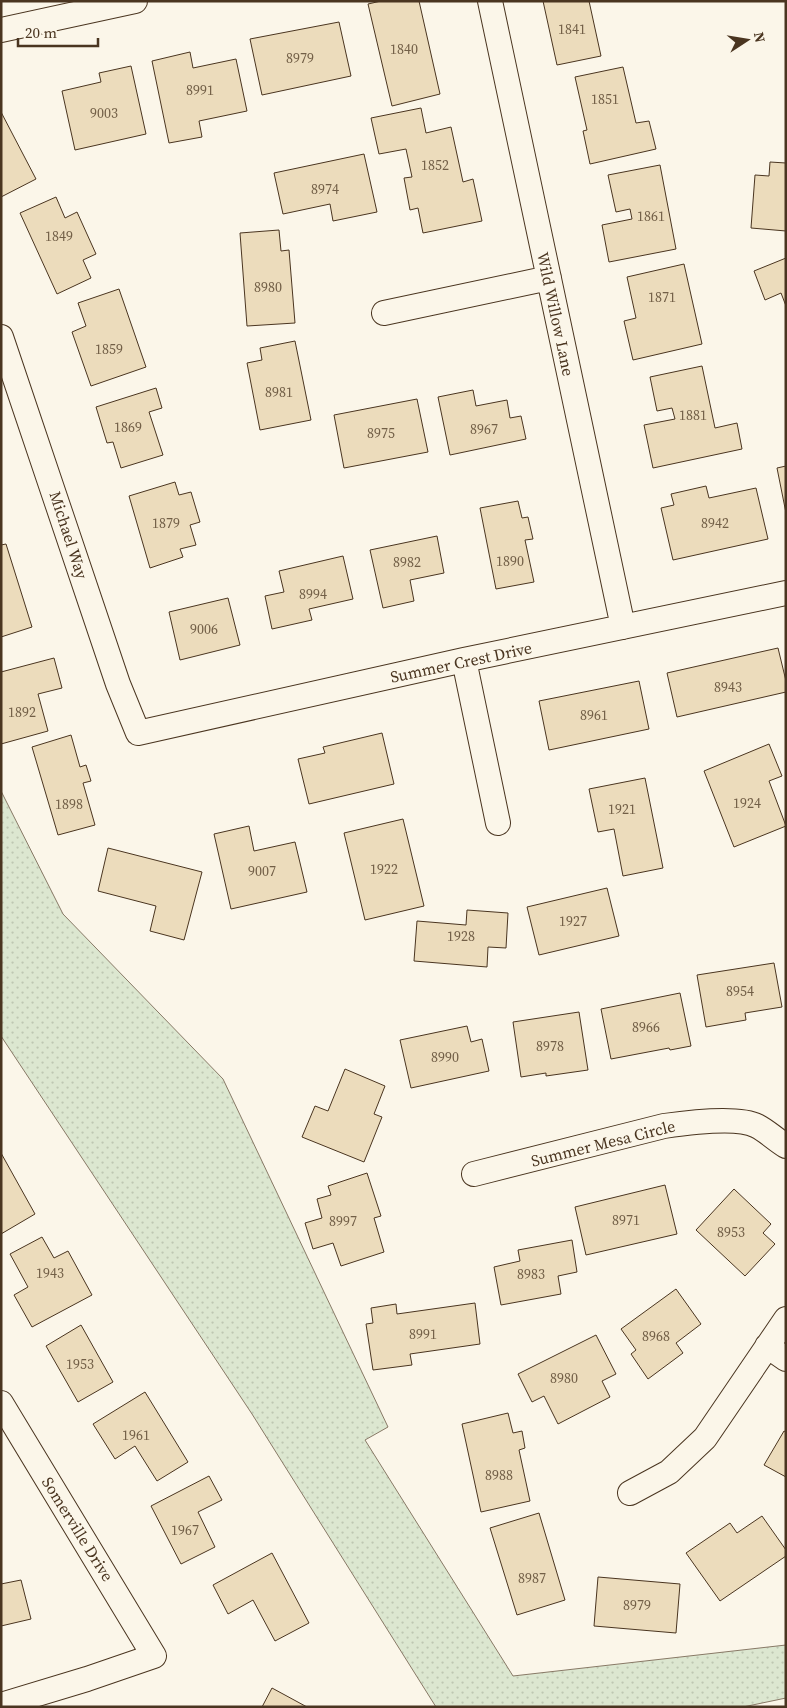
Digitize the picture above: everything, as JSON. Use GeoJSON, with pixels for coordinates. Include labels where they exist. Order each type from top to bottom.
{"type":"FeatureCollection","features":[{"type":"Feature","properties":{"kind":"street"},"geometry":{"type":"LineString","coordinates":[[1,30],[134,1]]}},
{"type":"Feature","properties":{"kind":"street","name":"Wild Willow Lane"},"geometry":{"type":"LineString","coordinates":[[490,1],[623,627]]}},
{"type":"Feature","properties":{"kind":"street"},"geometry":{"type":"LineString","coordinates":[[384,314],[549,278]]}},
{"type":"Feature","properties":{"kind":"street","name":"Michael Way"},"geometry":{"type":"LineString","coordinates":[[1,337],[118,684],[138,733]]}},
{"type":"Feature","properties":{"kind":"street","name":"Summer Crest Drive"},"geometry":{"type":"LineString","coordinates":[[138,733],[464,660],[786,593]]}},
{"type":"Feature","properties":{"kind":"street"},"geometry":{"type":"LineString","coordinates":[[464,660],[498,823]]}},
{"type":"Feature","properties":{"kind":"street","name":"Summer Mesa Circle"},"geometry":{"type":"LineString","coordinates":[[474,1174],[664,1126],[692,1122],[718,1120],[755,1125],[786,1146]]}},
{"type":"Feature","properties":{"kind":"street"},"geometry":{"type":"LineString","coordinates":[[630,1493],[670,1472],[706,1438],[777,1353],[786,1319]]}},
{"type":"Feature","properties":{"kind":"street","name":"Somerville Drive"},"geometry":{"type":"LineString","coordinates":[[1,1403],[154,1656],[1,1705]]}},
{"type":"Feature","properties":{"kind":"green space"},"geometry":{"type":"Polygon","coordinates":[[[1,791],[63,914],[223,1079],[388,1427],[365,1440],[513,1676],[786,1645],[786,1698],[743,1707],[436,1707],[252,1414],[1,1036],[1,791]]]}},
{"type":"Feature","properties":{"kind":"building"},"geometry":{"type":"Polygon","coordinates":[[[381,1],[419,1],[440,94],[392,106],[368,4],[381,1]]]}},
{"type":"Feature","properties":{"kind":"building"},"geometry":{"type":"Polygon","coordinates":[[[543,1],[589,1],[601,56],[557,65],[543,1]]]}},
{"type":"Feature","properties":{"kind":"building"},"geometry":{"type":"Polygon","coordinates":[[[339,22],[351,76],[262,95],[250,39],[339,22]]]}},
{"type":"Feature","properties":{"kind":"building"},"geometry":{"type":"Polygon","coordinates":[[[190,52],[193,68],[236,59],[247,111],[199,121],[202,137],[169,143],[152,61],[190,52]]]}},
{"type":"Feature","properties":{"kind":"building"},"geometry":{"type":"Polygon","coordinates":[[[131,66],[146,134],[75,150],[62,91],[101,82],[99,73],[131,66]]]}},
{"type":"Feature","properties":{"kind":"building"},"geometry":{"type":"Polygon","coordinates":[[[623,67],[636,123],[649,121],[656,149],[590,164],[583,131],[587,130],[575,77],[623,67]]]}},
{"type":"Feature","properties":{"kind":"building"},"geometry":{"type":"Polygon","coordinates":[[[421,108],[426,133],[451,127],[463,182],[473,179],[482,221],[423,233],[418,208],[410,210],[404,178],[412,177],[406,149],[379,154],[371,118],[421,108]]]}},
{"type":"Feature","properties":{"kind":"building"},"geometry":{"type":"Polygon","coordinates":[[[1,112],[36,179],[1,197],[1,112]]]}},
{"type":"Feature","properties":{"kind":"building"},"geometry":{"type":"Polygon","coordinates":[[[364,154],[377,212],[333,221],[330,204],[283,214],[274,173],[364,154]]]}},
{"type":"Feature","properties":{"kind":"building"},"geometry":{"type":"Polygon","coordinates":[[[770,162],[786,163],[786,231],[751,228],[755,175],[769,176],[770,162]]]}},
{"type":"Feature","properties":{"kind":"building"},"geometry":{"type":"Polygon","coordinates":[[[660,165],[676,249],[609,262],[602,225],[632,219],[630,209],[616,212],[608,175],[660,165]]]}},
{"type":"Feature","properties":{"kind":"building"},"geometry":{"type":"Polygon","coordinates":[[[56,197],[65,218],[77,212],[96,254],[83,260],[91,278],[57,294],[20,213],[56,197]]]}},
{"type":"Feature","properties":{"kind":"building"},"geometry":{"type":"Polygon","coordinates":[[[279,230],[281,251],[289,250],[295,323],[247,326],[240,233],[279,230]]]}},
{"type":"Feature","properties":{"kind":"building"},"geometry":{"type":"Polygon","coordinates":[[[786,258],[786,306],[781,293],[765,300],[754,271],[786,258]]]}},
{"type":"Feature","properties":{"kind":"building"},"geometry":{"type":"Polygon","coordinates":[[[684,264],[702,344],[633,360],[624,321],[636,318],[627,277],[684,264]]]}},
{"type":"Feature","properties":{"kind":"building"},"geometry":{"type":"Polygon","coordinates":[[[119,289],[146,367],[91,386],[72,332],[86,326],[78,303],[119,289]]]}},
{"type":"Feature","properties":{"kind":"building"},"geometry":{"type":"Polygon","coordinates":[[[295,341],[311,420],[260,430],[247,363],[262,360],[260,348],[295,341]]]}},
{"type":"Feature","properties":{"kind":"building"},"geometry":{"type":"Polygon","coordinates":[[[702,366],[715,428],[737,423],[742,449],[653,468],[644,425],[675,419],[672,408],[657,411],[650,377],[702,366]]]}},
{"type":"Feature","properties":{"kind":"building"},"geometry":{"type":"Polygon","coordinates":[[[156,388],[162,408],[149,412],[163,455],[121,468],[113,442],[107,443],[96,407],[156,388]]]}},
{"type":"Feature","properties":{"kind":"building"},"geometry":{"type":"Polygon","coordinates":[[[473,390],[476,406],[507,400],[510,418],[521,416],[526,439],[450,455],[438,397],[473,390]]]}},
{"type":"Feature","properties":{"kind":"building"},"geometry":{"type":"Polygon","coordinates":[[[417,399],[428,452],[344,468],[334,415],[417,399]]]}},
{"type":"Feature","properties":{"kind":"building"},"geometry":{"type":"Polygon","coordinates":[[[786,466],[786,513],[777,468],[786,466]]]}},
{"type":"Feature","properties":{"kind":"building"},"geometry":{"type":"Polygon","coordinates":[[[175,482],[179,495],[191,492],[200,522],[190,525],[196,545],[180,549],[183,557],[150,568],[129,496],[175,482]]]}},
{"type":"Feature","properties":{"kind":"building"},"geometry":{"type":"Polygon","coordinates":[[[706,486],[709,498],[756,488],[768,539],[673,560],[661,508],[674,505],[671,494],[706,486]]]}},
{"type":"Feature","properties":{"kind":"building"},"geometry":{"type":"Polygon","coordinates":[[[518,501],[522,518],[528,517],[533,539],[525,540],[534,582],[496,589],[480,508],[518,501]]]}},
{"type":"Feature","properties":{"kind":"building"},"geometry":{"type":"Polygon","coordinates":[[[437,536],[444,573],[410,580],[414,601],[383,608],[370,550],[437,536]]]}},
{"type":"Feature","properties":{"kind":"building"},"geometry":{"type":"Polygon","coordinates":[[[6,544],[32,627],[1,637],[1,545],[6,544]]]}},
{"type":"Feature","properties":{"kind":"building"},"geometry":{"type":"Polygon","coordinates":[[[343,556],[353,599],[309,609],[312,620],[272,629],[265,596],[284,592],[279,571],[343,556]]]}},
{"type":"Feature","properties":{"kind":"building"},"geometry":{"type":"Polygon","coordinates":[[[228,598],[240,645],[180,660],[169,612],[228,598]]]}},
{"type":"Feature","properties":{"kind":"building"},"geometry":{"type":"Polygon","coordinates":[[[778,648],[786,681],[786,692],[677,717],[667,673],[778,648]]]}},
{"type":"Feature","properties":{"kind":"building"},"geometry":{"type":"Polygon","coordinates":[[[54,658],[62,688],[38,694],[48,731],[1,744],[1,672],[54,658]]]}},
{"type":"Feature","properties":{"kind":"building"},"geometry":{"type":"Polygon","coordinates":[[[639,681],[649,729],[549,750],[539,701],[639,681]]]}},
{"type":"Feature","properties":{"kind":"building"},"geometry":{"type":"Polygon","coordinates":[[[382,733],[394,784],[309,804],[298,759],[325,753],[323,747],[382,733]]]}},
{"type":"Feature","properties":{"kind":"building"},"geometry":{"type":"Polygon","coordinates":[[[71,735],[80,767],[86,765],[91,781],[83,783],[95,825],[58,835],[32,747],[71,735]]]}},
{"type":"Feature","properties":{"kind":"building"},"geometry":{"type":"Polygon","coordinates":[[[769,744],[782,776],[769,781],[786,826],[734,847],[704,771],[769,744]]]}},
{"type":"Feature","properties":{"kind":"building"},"geometry":{"type":"Polygon","coordinates":[[[645,778],[663,868],[623,876],[614,829],[598,832],[589,789],[645,778]]]}},
{"type":"Feature","properties":{"kind":"building"},"geometry":{"type":"Polygon","coordinates":[[[403,819],[424,906],[365,920],[344,833],[403,819]]]}},
{"type":"Feature","properties":{"kind":"building"},"geometry":{"type":"Polygon","coordinates":[[[249,826],[254,851],[295,842],[307,892],[231,909],[214,834],[249,826]]]}},
{"type":"Feature","properties":{"kind":"building"},"geometry":{"type":"Polygon","coordinates":[[[108,848],[202,872],[184,940],[150,931],[156,906],[98,891],[108,848]]]}},
{"type":"Feature","properties":{"kind":"building"},"geometry":{"type":"Polygon","coordinates":[[[607,888],[619,936],[539,955],[527,907],[607,888]]]}},
{"type":"Feature","properties":{"kind":"building"},"geometry":{"type":"Polygon","coordinates":[[[467,910],[508,913],[506,948],[488,947],[487,967],[414,961],[417,921],[466,925],[467,910]]]}},
{"type":"Feature","properties":{"kind":"building"},"geometry":{"type":"Polygon","coordinates":[[[774,963],[782,1007],[745,1013],[746,1020],[706,1027],[697,975],[774,963]]]}},
{"type":"Feature","properties":{"kind":"building"},"geometry":{"type":"Polygon","coordinates":[[[680,993],[691,1046],[670,1050],[669,1048],[611,1059],[601,1009],[680,993]]]}},
{"type":"Feature","properties":{"kind":"building"},"geometry":{"type":"Polygon","coordinates":[[[579,1012],[588,1070],[546,1076],[546,1073],[521,1077],[513,1022],[579,1012]]]}},
{"type":"Feature","properties":{"kind":"building"},"geometry":{"type":"Polygon","coordinates":[[[467,1026],[471,1042],[482,1039],[489,1071],[411,1088],[400,1040],[467,1026]]]}},
{"type":"Feature","properties":{"kind":"building"},"geometry":{"type":"Polygon","coordinates":[[[345,1069],[385,1086],[374,1114],[382,1117],[364,1162],[302,1137],[315,1106],[328,1111],[345,1069]]]}},
{"type":"Feature","properties":{"kind":"building"},"geometry":{"type":"Polygon","coordinates":[[[1,1153],[35,1214],[1,1234],[1,1153]]]}},
{"type":"Feature","properties":{"kind":"building"},"geometry":{"type":"Polygon","coordinates":[[[367,1173],[381,1216],[374,1218],[384,1252],[341,1266],[333,1243],[313,1249],[305,1223],[322,1218],[317,1199],[331,1195],[328,1186],[367,1173]]]}},
{"type":"Feature","properties":{"kind":"building"},"geometry":{"type":"Polygon","coordinates":[[[665,1185],[677,1234],[586,1255],[575,1207],[665,1185]]]}},
{"type":"Feature","properties":{"kind":"building"},"geometry":{"type":"Polygon","coordinates":[[[734,1189],[771,1224],[763,1233],[775,1244],[745,1276],[696,1230],[734,1189]]]}},
{"type":"Feature","properties":{"kind":"building"},"geometry":{"type":"Polygon","coordinates":[[[42,1237],[54,1258],[68,1251],[92,1295],[32,1327],[14,1295],[28,1287],[10,1254],[42,1237]]]}},
{"type":"Feature","properties":{"kind":"building"},"geometry":{"type":"Polygon","coordinates":[[[572,1240],[577,1272],[558,1276],[561,1294],[501,1305],[494,1267],[520,1261],[518,1250],[572,1240]]]}},
{"type":"Feature","properties":{"kind":"building"},"geometry":{"type":"Polygon","coordinates":[[[676,1289],[701,1324],[676,1343],[683,1353],[648,1379],[631,1354],[636,1350],[621,1329],[676,1289]]]}},
{"type":"Feature","properties":{"kind":"building"},"geometry":{"type":"Polygon","coordinates":[[[475,1303],[480,1344],[410,1354],[412,1365],[373,1370],[366,1324],[373,1323],[371,1308],[396,1304],[397,1314],[475,1303]]]}},
{"type":"Feature","properties":{"kind":"building"},"geometry":{"type":"Polygon","coordinates":[[[81,1325],[113,1382],[78,1402],[46,1346],[81,1325]]]}},
{"type":"Feature","properties":{"kind":"building"},"geometry":{"type":"Polygon","coordinates":[[[596,1335],[616,1374],[602,1381],[610,1397],[558,1424],[544,1396],[532,1402],[518,1374],[596,1335]]]}},
{"type":"Feature","properties":{"kind":"building"},"geometry":{"type":"Polygon","coordinates":[[[145,1392],[188,1462],[157,1481],[135,1446],[115,1459],[93,1424],[145,1392]]]}},
{"type":"Feature","properties":{"kind":"building"},"geometry":{"type":"Polygon","coordinates":[[[508,1413],[513,1433],[522,1431],[525,1448],[519,1450],[530,1501],[481,1512],[462,1424],[508,1413]]]}},
{"type":"Feature","properties":{"kind":"building"},"geometry":{"type":"Polygon","coordinates":[[[784,1431],[786,1432],[786,1477],[764,1465],[784,1431]]]}},
{"type":"Feature","properties":{"kind":"building"},"geometry":{"type":"Polygon","coordinates":[[[209,1476],[222,1500],[198,1512],[215,1547],[181,1564],[151,1506],[209,1476]]]}},
{"type":"Feature","properties":{"kind":"building"},"geometry":{"type":"Polygon","coordinates":[[[539,1513],[565,1600],[517,1615],[490,1528],[539,1513]]]}},
{"type":"Feature","properties":{"kind":"building"},"geometry":{"type":"Polygon","coordinates":[[[762,1516],[786,1550],[786,1556],[720,1601],[686,1553],[730,1523],[737,1533],[762,1516]]]}},
{"type":"Feature","properties":{"kind":"building"},"geometry":{"type":"Polygon","coordinates":[[[272,1553],[309,1623],[275,1641],[253,1600],[228,1614],[213,1585],[272,1553]]]}},
{"type":"Feature","properties":{"kind":"building"},"geometry":{"type":"Polygon","coordinates":[[[598,1577],[680,1584],[676,1633],[594,1626],[598,1577]]]}},
{"type":"Feature","properties":{"kind":"building"},"geometry":{"type":"Polygon","coordinates":[[[21,1580],[31,1619],[1,1626],[1,1584],[21,1580]]]}},
{"type":"Feature","properties":{"kind":"building"},"geometry":{"type":"Polygon","coordinates":[[[272,1688],[307,1707],[262,1707],[272,1688]]]}}]}
